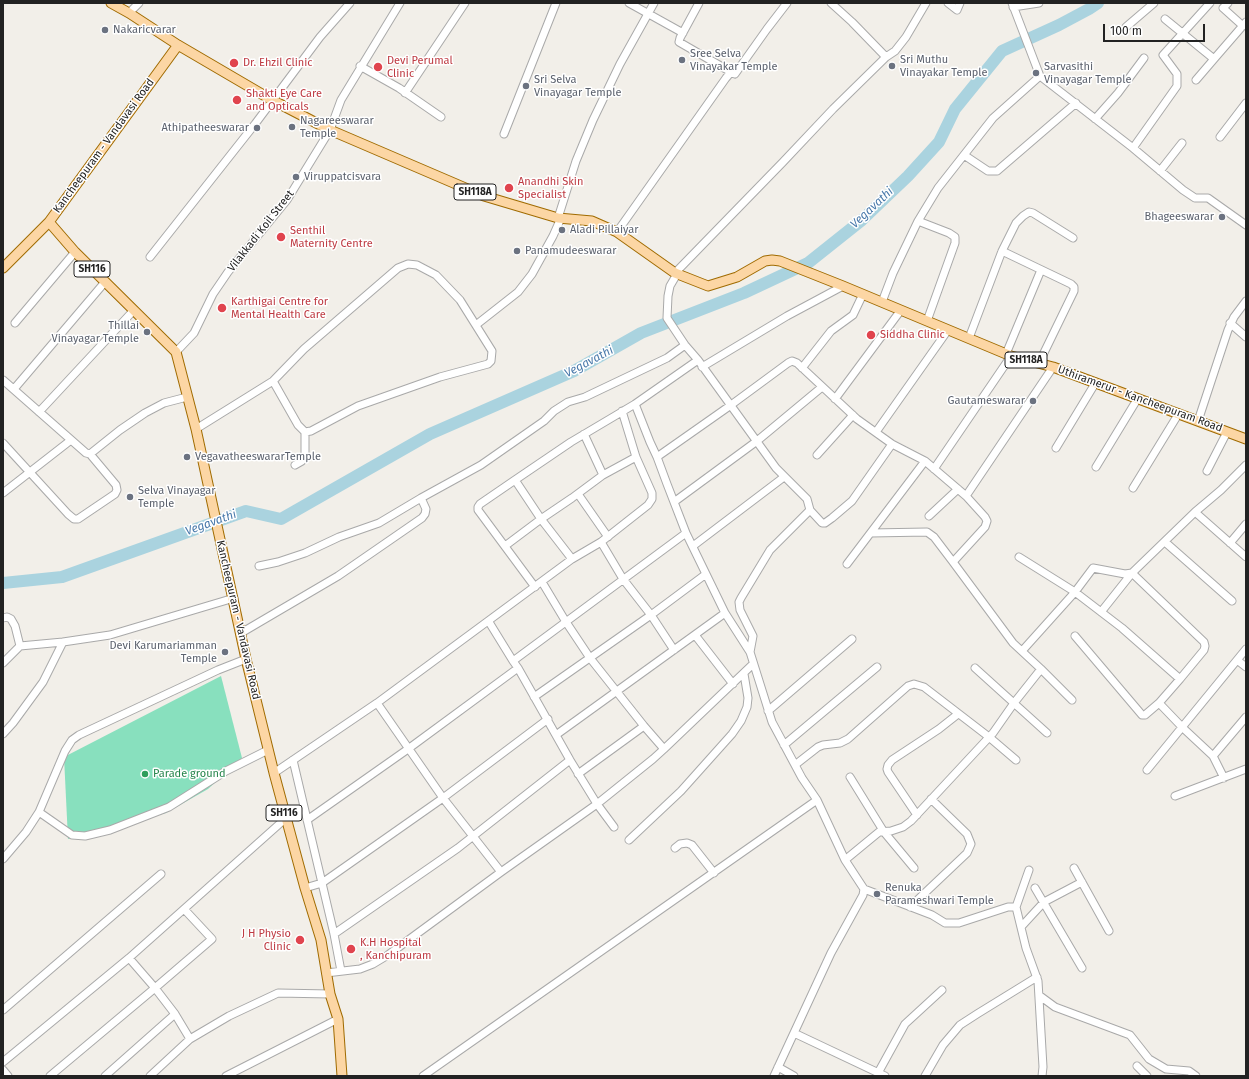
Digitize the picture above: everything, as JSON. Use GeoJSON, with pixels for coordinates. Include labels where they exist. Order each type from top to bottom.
{"type":"FeatureCollection","features":[{"type":"Feature","properties":{"kind":"main road"},"geometry":{"type":"LineString","coordinates":[[111,3],[178,45]]}},
{"type":"Feature","properties":{"kind":"main road","name":"Uthiramerur - Kancheepuram Road"},"geometry":{"type":"LineString","coordinates":[[178,45],[272,100],[330,130],[484,196],[560,218],[592,221],[617,232],[676,273],[708,286],[737,277],[765,261],[780,261],[864,294],[1008,355],[1053,367],[1096,382],[1246,439]]}},
{"type":"Feature","properties":{"kind":"main road","name":"Kancheepuram - Vandavasi Road"},"geometry":{"type":"LineString","coordinates":[[178,45],[49,222],[75,252],[176,352],[196,429],[234,598],[246,659],[268,750],[320,940],[330,994],[338,1019],[339,1075]]}},
{"type":"Feature","properties":{"kind":"main road"},"geometry":{"type":"LineString","coordinates":[[3,268],[49,222]]}},
{"type":"Feature","properties":{"kind":"street"},"geometry":{"type":"LineString","coordinates":[[129,13],[139,3]]}},
{"type":"Feature","properties":{"kind":"street"},"geometry":{"type":"LineString","coordinates":[[150,257],[255,124],[320,36],[350,3]]}},
{"type":"Feature","properties":{"kind":"street"},"geometry":{"type":"LineString","coordinates":[[405,93],[465,3]]}},
{"type":"Feature","properties":{"kind":"street"},"geometry":{"type":"LineString","coordinates":[[504,134],[556,3]]}},
{"type":"Feature","properties":{"kind":"street"},"geometry":{"type":"LineString","coordinates":[[629,3],[683,33]]}},
{"type":"Feature","properties":{"kind":"street"},"geometry":{"type":"LineString","coordinates":[[476,325],[518,292],[532,274],[553,236],[560,218],[576,161],[593,120],[620,64],[654,3]]}},
{"type":"Feature","properties":{"kind":"street"},"geometry":{"type":"LineString","coordinates":[[699,3],[679,42],[735,74],[767,29],[788,3]]}},
{"type":"Feature","properties":{"kind":"street"},"geometry":{"type":"LineString","coordinates":[[831,3],[886,57]]}},
{"type":"Feature","properties":{"kind":"street"},"geometry":{"type":"LineString","coordinates":[[892,444],[852,501],[832,518],[825,523],[822,523],[810,510],[807,499],[784,477],[698,360],[683,342],[667,318],[668,296],[670,286],[676,273],[784,162],[833,109],[894,51],[906,37],[926,3]]}},
{"type":"Feature","properties":{"kind":"street"},"geometry":{"type":"LineString","coordinates":[[948,3],[957,10],[960,3]]}},
{"type":"Feature","properties":{"kind":"street"},"geometry":{"type":"LineString","coordinates":[[1039,3],[1013,5],[1040,76],[1133,148],[1194,198],[1208,198],[1246,225]]}},
{"type":"Feature","properties":{"kind":"street"},"geometry":{"type":"LineString","coordinates":[[1126,27],[1154,3]]}},
{"type":"Feature","properties":{"kind":"street"},"geometry":{"type":"LineString","coordinates":[[1133,148],[1176,86],[1177,74],[1163,55],[1182,32],[1210,3]]}},
{"type":"Feature","properties":{"kind":"street"},"geometry":{"type":"LineString","coordinates":[[1196,80],[1244,24],[1225,6],[1217,3]]}},
{"type":"Feature","properties":{"kind":"street","name":"Vilakkadi Koil Street"},"geometry":{"type":"LineString","coordinates":[[176,352],[194,333],[213,294],[228,272],[287,200],[330,130],[341,100],[398,4]]}},
{"type":"Feature","properties":{"kind":"street"},"geometry":{"type":"LineString","coordinates":[[1165,19],[1214,59]]}},
{"type":"Feature","properties":{"kind":"street"},"geometry":{"type":"LineString","coordinates":[[1096,119],[1118,93],[1144,58]]}},
{"type":"Feature","properties":{"kind":"street"},"geometry":{"type":"LineString","coordinates":[[360,66],[399,88],[441,117]]}},
{"type":"Feature","properties":{"kind":"street"},"geometry":{"type":"LineString","coordinates":[[617,232],[731,72]]}},
{"type":"Feature","properties":{"kind":"street"},"geometry":{"type":"LineString","coordinates":[[882,302],[893,273],[918,221],[938,188],[993,118],[1040,76]]}},
{"type":"Feature","properties":{"kind":"street"},"geometry":{"type":"LineString","coordinates":[[964,155],[988,171],[998,171],[1076,103]]}},
{"type":"Feature","properties":{"kind":"street"},"geometry":{"type":"LineString","coordinates":[[1220,137],[1246,103]]}},
{"type":"Feature","properties":{"kind":"street"},"geometry":{"type":"LineString","coordinates":[[1160,171],[1182,143]]}},
{"type":"Feature","properties":{"kind":"street"},"geometry":{"type":"LineString","coordinates":[[969,338],[1002,251],[1016,223],[1023,216],[1029,212],[1033,213],[1073,238]]}},
{"type":"Feature","properties":{"kind":"street"},"geometry":{"type":"LineString","coordinates":[[918,221],[949,233],[955,237],[955,242],[927,321]]}},
{"type":"Feature","properties":{"kind":"street"},"geometry":{"type":"LineString","coordinates":[[1002,251],[1072,284],[1074,287],[1074,292],[1039,364]]}},
{"type":"Feature","properties":{"kind":"street"},"geometry":{"type":"LineString","coordinates":[[15,323],[75,252]]}},
{"type":"Feature","properties":{"kind":"street"},"geometry":{"type":"LineString","coordinates":[[196,429],[273,381],[304,349],[398,268],[408,264],[417,265],[436,275],[460,300],[476,325],[492,351],[491,361],[488,364],[440,377],[358,406],[311,431],[305,432]]}},
{"type":"Feature","properties":{"kind":"street"},"geometry":{"type":"LineString","coordinates":[[934,469],[1008,355],[1041,270]]}},
{"type":"Feature","properties":{"kind":"street"},"geometry":{"type":"LineString","coordinates":[[14,389],[105,282]]}},
{"type":"Feature","properties":{"kind":"street"},"geometry":{"type":"LineString","coordinates":[[702,367],[787,316],[843,286]]}},
{"type":"Feature","properties":{"kind":"street"},"geometry":{"type":"LineString","coordinates":[[802,368],[831,331],[853,315],[864,294]]}},
{"type":"Feature","properties":{"kind":"street"},"geometry":{"type":"LineString","coordinates":[[1198,421],[1230,323],[1246,301]]}},
{"type":"Feature","properties":{"kind":"street"},"geometry":{"type":"LineString","coordinates":[[39,412],[134,310]]}},
{"type":"Feature","properties":{"kind":"street"},"geometry":{"type":"LineString","coordinates":[[835,399],[901,310]]}},
{"type":"Feature","properties":{"kind":"street"},"geometry":{"type":"LineString","coordinates":[[1230,323],[1246,337]]}},
{"type":"Feature","properties":{"kind":"street"},"geometry":{"type":"LineString","coordinates":[[876,432],[948,330]]}},
{"type":"Feature","properties":{"kind":"street"},"geometry":{"type":"LineString","coordinates":[[259,566],[305,553],[339,537],[379,523],[481,464],[544,421],[554,411],[568,402],[585,397],[667,358],[683,342]]}},
{"type":"Feature","properties":{"kind":"street"},"geometry":{"type":"LineString","coordinates":[[534,587],[478,510],[478,507],[571,442],[635,404],[698,360]]}},
{"type":"Feature","properties":{"kind":"street"},"geometry":{"type":"LineString","coordinates":[[657,457],[792,361],[797,363],[853,415],[892,444],[925,461],[966,496],[985,517],[987,521],[985,527],[953,562]]}},
{"type":"Feature","properties":{"kind":"street"},"geometry":{"type":"LineString","coordinates":[[966,496],[1053,367]]}},
{"type":"Feature","properties":{"kind":"street"},"geometry":{"type":"LineString","coordinates":[[3,380],[86,453],[90,454],[116,485],[117,490],[115,494],[78,519],[74,519],[3,443]]}},
{"type":"Feature","properties":{"kind":"street"},"geometry":{"type":"LineString","coordinates":[[273,381],[298,426],[305,432],[305,455],[302,461],[294,465]]}},
{"type":"Feature","properties":{"kind":"street"},"geometry":{"type":"LineString","coordinates":[[1056,448],[1096,382]]}},
{"type":"Feature","properties":{"kind":"street"},"geometry":{"type":"LineString","coordinates":[[674,502],[757,440],[822,387]]}},
{"type":"Feature","properties":{"kind":"street"},"geometry":{"type":"LineString","coordinates":[[90,454],[120,430],[145,413],[164,403],[187,397]]}},
{"type":"Feature","properties":{"kind":"street"},"geometry":{"type":"LineString","coordinates":[[1096,467],[1138,398]]}},
{"type":"Feature","properties":{"kind":"street"},"geometry":{"type":"LineString","coordinates":[[635,404],[686,533],[725,613],[750,652],[772,722],[795,765],[817,800],[845,860],[864,889],[932,915],[945,923],[959,923],[1008,907],[1016,908]]}},
{"type":"Feature","properties":{"kind":"street"},"geometry":{"type":"LineString","coordinates":[[274,773],[376,703],[489,622],[534,587],[600,542],[648,505],[652,499],[652,493],[636,457],[622,411]]}},
{"type":"Feature","properties":{"kind":"street"},"geometry":{"type":"LineString","coordinates":[[1133,488],[1179,414]]}},
{"type":"Feature","properties":{"kind":"street"},"geometry":{"type":"LineString","coordinates":[[817,455],[853,415]]}},
{"type":"Feature","properties":{"kind":"street"},"geometry":{"type":"LineString","coordinates":[[1207,471],[1227,432]]}},
{"type":"Feature","properties":{"kind":"street"},"geometry":{"type":"LineString","coordinates":[[584,434],[603,476]]}},
{"type":"Feature","properties":{"kind":"street"},"geometry":{"type":"LineString","coordinates":[[3,493],[71,440]]}},
{"type":"Feature","properties":{"kind":"street"},"geometry":{"type":"LineString","coordinates":[[505,546],[541,518],[603,476],[636,457]]}},
{"type":"Feature","properties":{"kind":"street"},"geometry":{"type":"LineString","coordinates":[[847,564],[925,461]]}},
{"type":"Feature","properties":{"kind":"street"},"geometry":{"type":"LineString","coordinates":[[1101,612],[1132,574],[1195,512],[1221,490],[1246,465]]}},
{"type":"Feature","properties":{"kind":"street"},"geometry":{"type":"LineString","coordinates":[[693,546],[784,477]]}},
{"type":"Feature","properties":{"kind":"street"},"geometry":{"type":"LineString","coordinates":[[515,480],[572,560]]}},
{"type":"Feature","properties":{"kind":"street"},"geometry":{"type":"LineString","coordinates":[[929,516],[958,489]]}},
{"type":"Feature","properties":{"kind":"street"},"geometry":{"type":"LineString","coordinates":[[578,494],[608,536]]}},
{"type":"Feature","properties":{"kind":"street"},"geometry":{"type":"LineString","coordinates":[[241,633],[338,576],[422,518],[425,514],[426,508],[421,498]]}},
{"type":"Feature","properties":{"kind":"street"},"geometry":{"type":"LineString","coordinates":[[750,652],[753,636],[740,610],[740,598],[770,550],[810,510]]}},
{"type":"Feature","properties":{"kind":"street"},"geometry":{"type":"LineString","coordinates":[[1195,512],[1246,557]]}},
{"type":"Feature","properties":{"kind":"street"},"geometry":{"type":"LineString","coordinates":[[1230,543],[1246,524]]}},
{"type":"Feature","properties":{"kind":"street"},"geometry":{"type":"LineString","coordinates":[[871,533],[927,532],[934,537],[1013,643],[1041,668],[1072,700]]}},
{"type":"Feature","properties":{"kind":"street"},"geometry":{"type":"LineString","coordinates":[[513,661],[686,533]]}},
{"type":"Feature","properties":{"kind":"street"},"geometry":{"type":"LineString","coordinates":[[600,542],[623,579],[674,650]]}},
{"type":"Feature","properties":{"kind":"street"},"geometry":{"type":"LineString","coordinates":[[1165,542],[1232,601]]}},
{"type":"Feature","properties":{"kind":"street"},"geometry":{"type":"LineString","coordinates":[[1018,557],[1075,592],[1180,679]]}},
{"type":"Feature","properties":{"kind":"street"},"geometry":{"type":"LineString","coordinates":[[1022,651],[1075,592],[1093,568],[1132,574],[1204,642],[1205,646],[1204,650],[1159,703],[1145,715],[1142,715],[1075,636]]}},
{"type":"Feature","properties":{"kind":"street"},"geometry":{"type":"LineString","coordinates":[[534,697],[651,616],[706,574]]}},
{"type":"Feature","properties":{"kind":"street"},"geometry":{"type":"LineString","coordinates":[[542,582],[590,658],[616,692],[664,749]]}},
{"type":"Feature","properties":{"kind":"street"},"geometry":{"type":"LineString","coordinates":[[3,663],[20,646],[63,642],[110,635],[234,598]]}},
{"type":"Feature","properties":{"kind":"street"},"geometry":{"type":"LineString","coordinates":[[556,735],[725,613]]}},
{"type":"Feature","properties":{"kind":"street"},"geometry":{"type":"LineString","coordinates":[[3,618],[7,617],[11,619],[15,626],[20,646]]}},
{"type":"Feature","properties":{"kind":"street"},"geometry":{"type":"LineString","coordinates":[[489,622],[548,719],[578,774],[614,827]]}},
{"type":"Feature","properties":{"kind":"street"},"geometry":{"type":"LineString","coordinates":[[695,635],[733,684]]}},
{"type":"Feature","properties":{"kind":"street"},"geometry":{"type":"LineString","coordinates":[[768,711],[852,639]]}},
{"type":"Feature","properties":{"kind":"street"},"geometry":{"type":"LineString","coordinates":[[3,734],[13,723],[43,682],[63,642]]}},
{"type":"Feature","properties":{"kind":"street"},"geometry":{"type":"LineString","coordinates":[[1147,770],[1183,728],[1246,649]]}},
{"type":"Feature","properties":{"kind":"street"},"geometry":{"type":"LineString","coordinates":[[3,859],[26,832],[39,812],[65,751],[72,740],[79,735],[218,670],[246,659]]}},
{"type":"Feature","properties":{"kind":"street"},"geometry":{"type":"LineString","coordinates":[[1237,660],[1246,667]]}},
{"type":"Feature","properties":{"kind":"street"},"geometry":{"type":"LineString","coordinates":[[326,973],[360,969],[373,964],[388,955],[597,804],[653,759],[753,664]]}},
{"type":"Feature","properties":{"kind":"street"},"geometry":{"type":"LineString","coordinates":[[784,745],[877,667]]}},
{"type":"Feature","properties":{"kind":"street"},"geometry":{"type":"LineString","coordinates":[[307,820],[408,749],[518,668]]}},
{"type":"Feature","properties":{"kind":"street"},"geometry":{"type":"LineString","coordinates":[[975,668],[1047,733]]}},
{"type":"Feature","properties":{"kind":"street"},"geometry":{"type":"LineString","coordinates":[[845,860],[880,832],[891,831],[903,827],[917,815],[989,737],[1041,668]]}},
{"type":"Feature","properties":{"kind":"street"},"geometry":{"type":"LineString","coordinates":[[629,840],[680,791],[732,734],[741,721],[747,707],[748,698],[744,674]]}},
{"type":"Feature","properties":{"kind":"street"},"geometry":{"type":"LineString","coordinates":[[795,765],[818,747],[840,743],[848,739],[908,686],[914,684],[924,687],[989,737],[1016,760]]}},
{"type":"Feature","properties":{"kind":"street"},"geometry":{"type":"LineString","coordinates":[[376,703],[443,798],[501,872]]}},
{"type":"Feature","properties":{"kind":"street"},"geometry":{"type":"LineString","coordinates":[[1159,703],[1213,756],[1224,778]]}},
{"type":"Feature","properties":{"kind":"street"},"geometry":{"type":"LineString","coordinates":[[917,815],[888,772],[888,764],[958,714]]}},
{"type":"Feature","properties":{"kind":"street"},"geometry":{"type":"LineString","coordinates":[[1213,756],[1246,717]]}},
{"type":"Feature","properties":{"kind":"street"},"geometry":{"type":"LineString","coordinates":[[305,888],[322,883],[443,798],[548,719]]}},
{"type":"Feature","properties":{"kind":"street"},"geometry":{"type":"LineString","coordinates":[[578,774],[644,726]]}},
{"type":"Feature","properties":{"kind":"street"},"geometry":{"type":"LineString","coordinates":[[39,812],[72,835],[85,836],[110,830],[169,807],[226,771],[268,750]]}},
{"type":"Feature","properties":{"kind":"street"},"geometry":{"type":"LineString","coordinates":[[293,760],[334,934],[341,972]]}},
{"type":"Feature","properties":{"kind":"street"},"geometry":{"type":"LineString","coordinates":[[334,934],[473,836],[570,760]]}},
{"type":"Feature","properties":{"kind":"street"},"geometry":{"type":"LineString","coordinates":[[1175,796],[1246,769]]}},
{"type":"Feature","properties":{"kind":"street"},"geometry":{"type":"LineString","coordinates":[[850,777],[884,832],[914,868]]}},
{"type":"Feature","properties":{"kind":"street"},"geometry":{"type":"LineString","coordinates":[[910,907],[966,853],[971,844],[967,834],[931,799]]}},
{"type":"Feature","properties":{"kind":"street"},"geometry":{"type":"LineString","coordinates":[[423,1076],[817,800]]}},
{"type":"Feature","properties":{"kind":"street"},"geometry":{"type":"LineString","coordinates":[[3,1062],[129,958],[286,819]]}},
{"type":"Feature","properties":{"kind":"street"},"geometry":{"type":"LineString","coordinates":[[675,848],[680,844],[687,843],[692,845],[714,873]]}},
{"type":"Feature","properties":{"kind":"street"},"geometry":{"type":"LineString","coordinates":[[1074,868],[1109,930]]}},
{"type":"Feature","properties":{"kind":"street"},"geometry":{"type":"LineString","coordinates":[[1029,870],[1016,908],[1026,948],[1038,981],[1043,1067],[1042,1076]]}},
{"type":"Feature","properties":{"kind":"street"},"geometry":{"type":"LineString","coordinates":[[3,1010],[161,874]]}},
{"type":"Feature","properties":{"kind":"street"},"geometry":{"type":"LineString","coordinates":[[1021,927],[1044,902],[1082,882]]}},
{"type":"Feature","properties":{"kind":"street"},"geometry":{"type":"LineString","coordinates":[[1035,888],[1082,968]]}},
{"type":"Feature","properties":{"kind":"street"},"geometry":{"type":"LineString","coordinates":[[774,1076],[831,953],[863,895],[864,889]]}},
{"type":"Feature","properties":{"kind":"street"},"geometry":{"type":"LineString","coordinates":[[50,1076],[212,940],[184,909]]}},
{"type":"Feature","properties":{"kind":"street"},"geometry":{"type":"LineString","coordinates":[[129,958],[175,1014],[190,1039]]}},
{"type":"Feature","properties":{"kind":"street"},"geometry":{"type":"LineString","coordinates":[[925,1076],[943,1045],[960,1025],[1037,977]]}},
{"type":"Feature","properties":{"kind":"street"},"geometry":{"type":"LineString","coordinates":[[878,1073],[906,1024],[942,990]]}},
{"type":"Feature","properties":{"kind":"street"},"geometry":{"type":"LineString","coordinates":[[150,1076],[190,1039],[230,1016],[278,993],[330,994]]}},
{"type":"Feature","properties":{"kind":"street"},"geometry":{"type":"LineString","coordinates":[[1040,996],[1055,1007],[1130,1035],[1149,1059],[1166,1069],[1189,1071],[1196,1076]]}},
{"type":"Feature","properties":{"kind":"street"},"geometry":{"type":"LineString","coordinates":[[105,1076],[175,1014]]}},
{"type":"Feature","properties":{"kind":"street"},"geometry":{"type":"LineString","coordinates":[[226,1076],[338,1019]]}},
{"type":"Feature","properties":{"kind":"street"},"geometry":{"type":"LineString","coordinates":[[794,1033],[885,1076]]}},
{"type":"Feature","properties":{"kind":"street"},"geometry":{"type":"LineString","coordinates":[[1137,1066],[1147,1076]]}},
{"type":"Feature","properties":{"kind":"street"},"geometry":{"type":"LineString","coordinates":[[778,1068],[794,1076]]}},
{"type":"Feature","properties":{"kind":"street"},"geometry":{"type":"LineString","coordinates":[[3,1070],[8,1076]]}},
{"type":"Feature","properties":{"kind":"green space","name":"Parade ground"},"geometry":{"type":"Polygon","coordinates":[[[221,676],[242,758],[208,789],[166,813],[68,839],[64,757],[221,676]]]}},
{"type":"Feature","properties":{"kind":"waterway","name":"Vegavathi"},"geometry":{"type":"LineString","coordinates":[[3,583],[62,577],[246,511],[281,519],[430,434],[574,371],[641,333],[744,293],[808,263],[862,220],[908,176],[939,142],[955,109],[1002,51],[1059,25],[1098,3]]}},
{"type":"Feature","properties":{"kind":"place","name":"Nakaricvarar"},"geometry":{"type":"Point","coordinates":[105,30]}},
{"type":"Feature","properties":{"kind":"place","name":"Sree Selva Vinayakar Temple"},"geometry":{"type":"Point","coordinates":[682,60]}},
{"type":"Feature","properties":{"kind":"place","name":"Dr. Ehzil Clinic"},"geometry":{"type":"Point","coordinates":[234,63]}},
{"type":"Feature","properties":{"kind":"place","name":"Sri Muthu Vinayakar Temple"},"geometry":{"type":"Point","coordinates":[892,66]}},
{"type":"Feature","properties":{"kind":"place","name":"Devi Perumal Clinic"},"geometry":{"type":"Point","coordinates":[378,67]}},
{"type":"Feature","properties":{"kind":"place","name":"Sarvasithi Vinayagar Temple"},"geometry":{"type":"Point","coordinates":[1036,73]}},
{"type":"Feature","properties":{"kind":"place","name":"Sri Selva Vinayagar Temple"},"geometry":{"type":"Point","coordinates":[526,86]}},
{"type":"Feature","properties":{"kind":"place","name":"Shakti Eye Care and Opticals"},"geometry":{"type":"Point","coordinates":[237,100]}},
{"type":"Feature","properties":{"kind":"place","name":"Nagareeswarar Temple"},"geometry":{"type":"Point","coordinates":[292,127]}},
{"type":"Feature","properties":{"kind":"place","name":"Athipatheeswarar"},"geometry":{"type":"Point","coordinates":[257,128]}},
{"type":"Feature","properties":{"kind":"place","name":"Viruppatcisvara"},"geometry":{"type":"Point","coordinates":[296,177]}},
{"type":"Feature","properties":{"kind":"place","name":"Anandhi Skin Specialist"},"geometry":{"type":"Point","coordinates":[509,188]}},
{"type":"Feature","properties":{"kind":"place","name":"Bhageeswarar"},"geometry":{"type":"Point","coordinates":[1222,217]}},
{"type":"Feature","properties":{"kind":"place","name":"Aladi Pillaiyar"},"geometry":{"type":"Point","coordinates":[562,230]}},
{"type":"Feature","properties":{"kind":"place","name":"Senthil Maternity Centre"},"geometry":{"type":"Point","coordinates":[281,237]}},
{"type":"Feature","properties":{"kind":"place","name":"Panamudeeswarar"},"geometry":{"type":"Point","coordinates":[517,251]}},
{"type":"Feature","properties":{"kind":"place","name":"Karthigai Centre for Mental Health Care"},"geometry":{"type":"Point","coordinates":[222,308]}},
{"type":"Feature","properties":{"kind":"place","name":"Thillai Vinayagar Temple"},"geometry":{"type":"Point","coordinates":[147,332]}},
{"type":"Feature","properties":{"kind":"place","name":"Siddha Clinic"},"geometry":{"type":"Point","coordinates":[871,335]}},
{"type":"Feature","properties":{"kind":"place","name":"Gautameswarar"},"geometry":{"type":"Point","coordinates":[1033,401]}},
{"type":"Feature","properties":{"kind":"place","name":"VegavatheeswararTemple"},"geometry":{"type":"Point","coordinates":[187,457]}},
{"type":"Feature","properties":{"kind":"place","name":"Selva Vinayagar Temple"},"geometry":{"type":"Point","coordinates":[130,497]}},
{"type":"Feature","properties":{"kind":"place","name":"Devi Karumariamman Temple"},"geometry":{"type":"Point","coordinates":[225,652]}},
{"type":"Feature","properties":{"kind":"place","name":"Parade ground"},"geometry":{"type":"Point","coordinates":[145,774]}},
{"type":"Feature","properties":{"kind":"place","name":"Renuka Parameshwari Temple"},"geometry":{"type":"Point","coordinates":[877,894]}},
{"type":"Feature","properties":{"kind":"place","name":"J H Physio Clinic"},"geometry":{"type":"Point","coordinates":[300,940]}},
{"type":"Feature","properties":{"kind":"place","name":"K.H Hospital , Kanchipuram"},"geometry":{"type":"Point","coordinates":[351,949]}}]}
